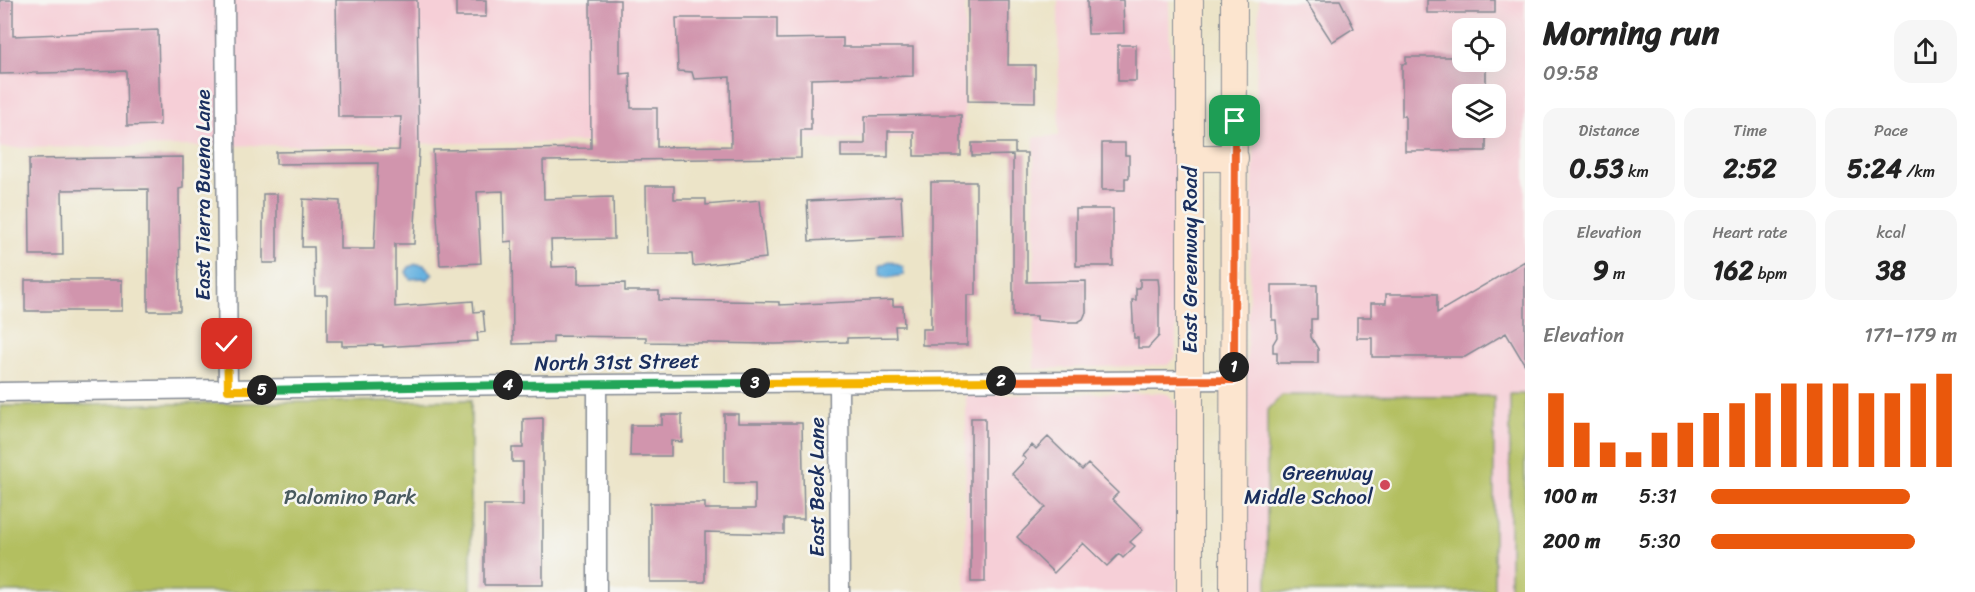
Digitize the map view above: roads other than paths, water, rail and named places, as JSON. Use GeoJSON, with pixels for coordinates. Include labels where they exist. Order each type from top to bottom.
{"type":"FeatureCollection","features":[{"type":"Feature","properties":{"kind":"main road","name":"East Greenway Road"},"geometry":{"type":"LineString","coordinates":[[1190,0],[1190,592]]}},
{"type":"Feature","properties":{"kind":"main road"},"geometry":{"type":"LineString","coordinates":[[1233,592],[1234,0]]}},
{"type":"Feature","properties":{"kind":"main road"},"geometry":{"type":"LineString","coordinates":[[1190,158],[1235,158]]}},
{"type":"Feature","properties":{"kind":"street","name":"East Tierra Buena Lane"},"geometry":{"type":"LineString","coordinates":[[225,0],[228,390]]}},
{"type":"Feature","properties":{"kind":"street","name":"North 31st Street"},"geometry":{"type":"LineString","coordinates":[[0,392],[597,384],[1234,380]]}},
{"type":"Feature","properties":{"kind":"street","name":"East Beck Lane"},"geometry":{"type":"LineString","coordinates":[[838,382],[840,592]]}},
{"type":"Feature","properties":{"kind":"street"},"geometry":{"type":"LineString","coordinates":[[597,384],[597,592]]}},
{"type":"Feature","properties":{"kind":"water"},"geometry":{"type":"Polygon","coordinates":[[[889,261],[903,267],[904,275],[887,278],[880,275],[880,266],[889,261]]]}},
{"type":"Feature","properties":{"kind":"water"},"geometry":{"type":"Polygon","coordinates":[[[416,264],[424,265],[433,274],[427,280],[410,279],[406,272],[409,267],[416,264]]]}},
{"type":"Feature","properties":{"kind":"place","name":"Greenway Middle School"},"geometry":{"type":"Point","coordinates":[1385,485]}},
{"type":"Feature","properties":{"kind":"park label","name":"Palomino Park"},"geometry":{"type":"Point","coordinates":[350,497]}}]}
